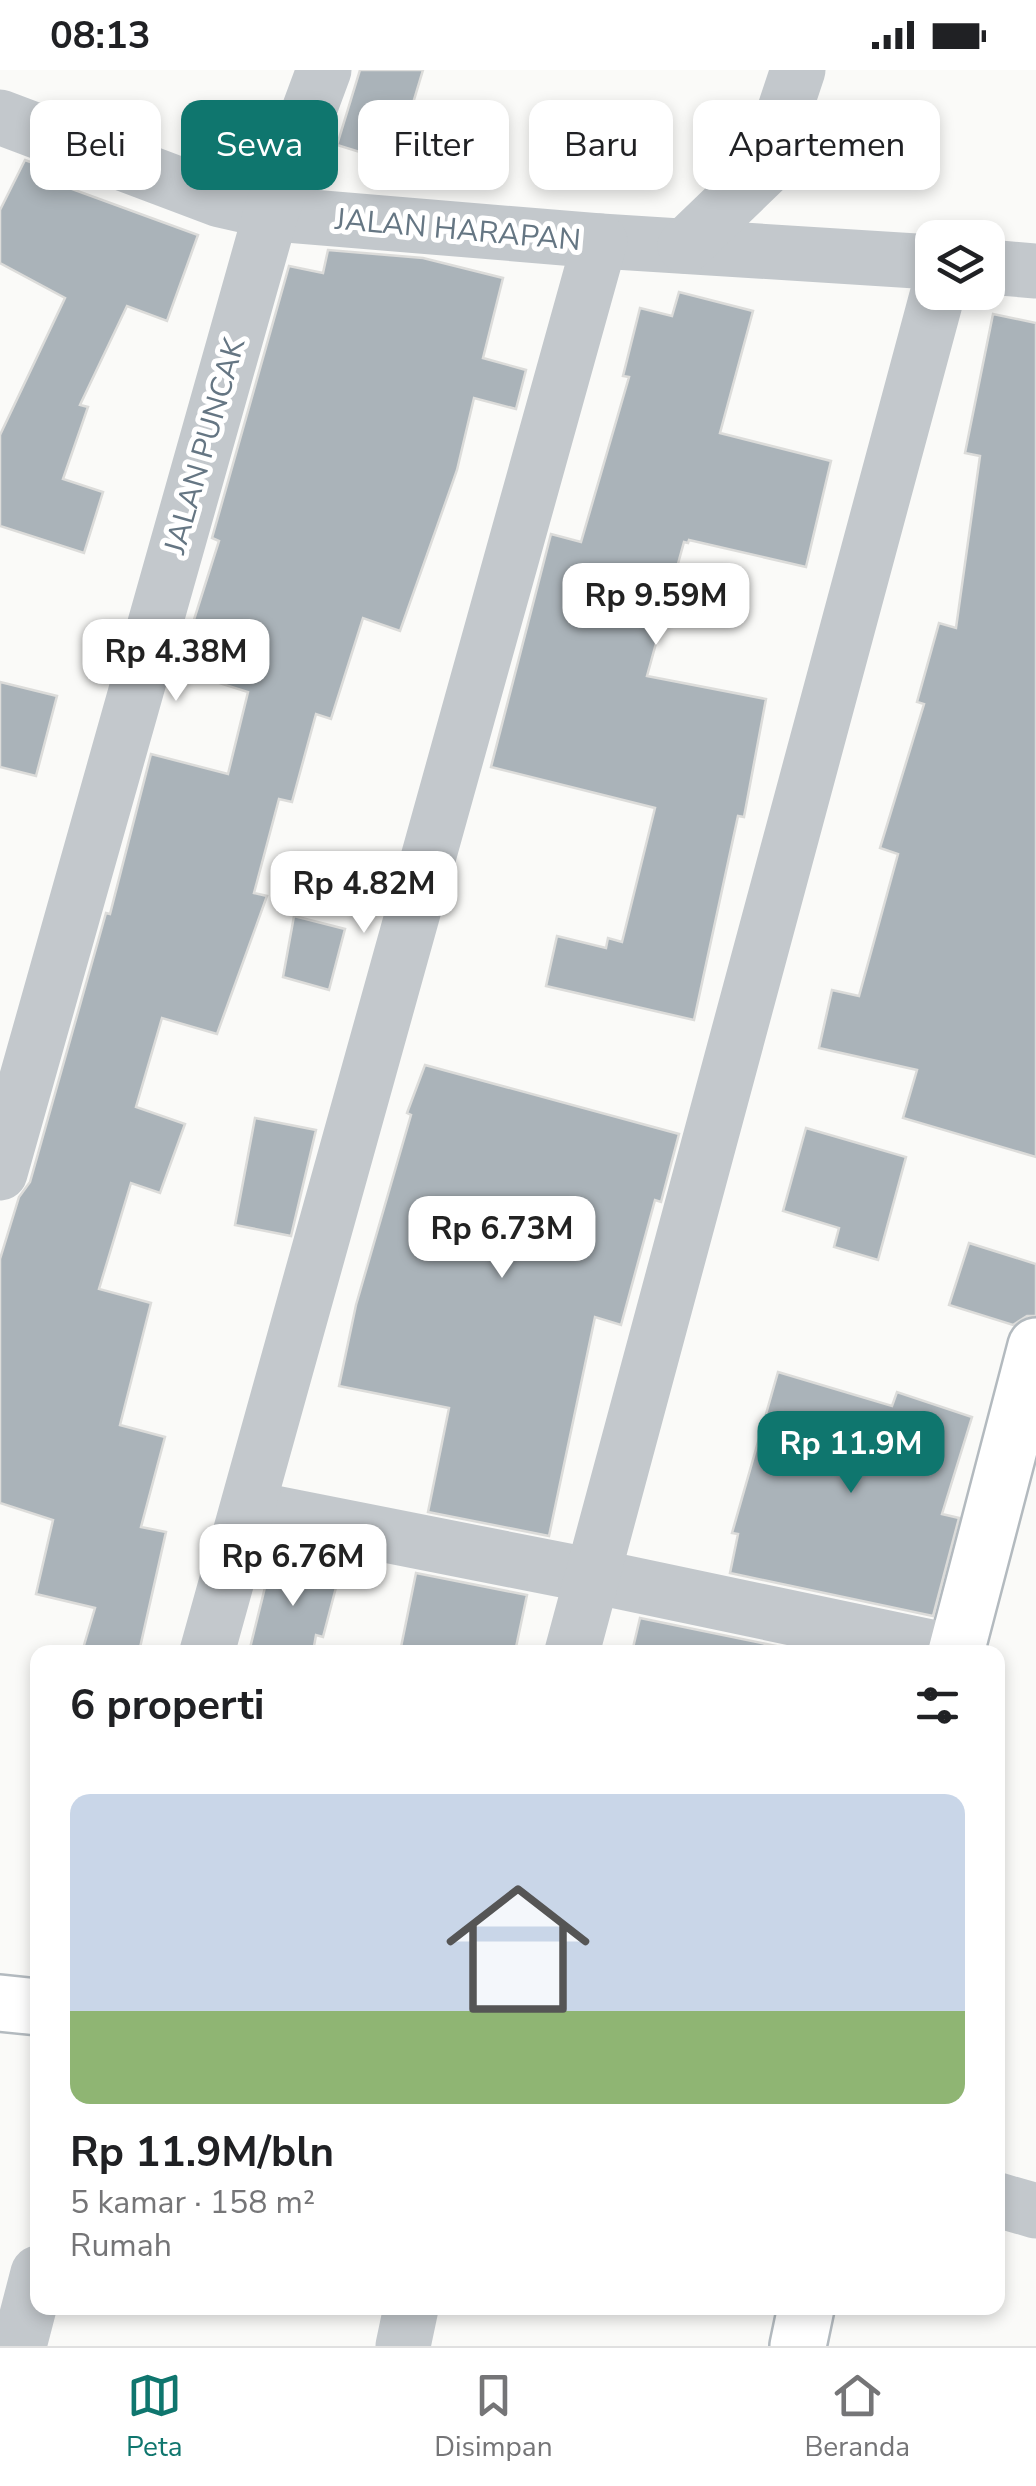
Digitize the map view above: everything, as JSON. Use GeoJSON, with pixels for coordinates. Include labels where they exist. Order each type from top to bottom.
{"type":"FeatureCollection","features":[{"type":"Feature","properties":{"kind":"street","name":"JALAN PUNCAK"},"geometry":{"type":"LineString","coordinates":[[0,1173],[271,213],[324,70]]}},
{"type":"Feature","properties":{"kind":"street"},"geometry":{"type":"LineString","coordinates":[[788,100],[798,70]]}},
{"type":"Feature","properties":{"kind":"street","name":"JALAN HARAPAN"},"geometry":{"type":"LineString","coordinates":[[0,117],[220,200],[271,213],[600,241],[915,261]]}},
{"type":"Feature","properties":{"kind":"street"},"geometry":{"type":"LineString","coordinates":[[685,246],[742,190]]}},
{"type":"Feature","properties":{"kind":"street"},"geometry":{"type":"LineString","coordinates":[[775,190],[802,252]]}},
{"type":"Feature","properties":{"kind":"street"},"geometry":{"type":"LineString","coordinates":[[209,1645],[600,241]]}},
{"type":"Feature","properties":{"kind":"street"},"geometry":{"type":"LineString","coordinates":[[1005,268],[1036,271]]}},
{"type":"Feature","properties":{"kind":"street"},"geometry":{"type":"LineString","coordinates":[[574,1645],[933,310]]}},
{"type":"Feature","properties":{"kind":"street"},"geometry":{"type":"LineString","coordinates":[[957,1645],[1036,1346]]}},
{"type":"Feature","properties":{"kind":"street"},"geometry":{"type":"LineString","coordinates":[[248,1508],[922,1645]]}},
{"type":"Feature","properties":{"kind":"street"},"geometry":{"type":"LineString","coordinates":[[0,2004],[30,2006]]}},
{"type":"Feature","properties":{"kind":"street"},"geometry":{"type":"LineString","coordinates":[[1005,2202],[1036,2212]]}},
{"type":"Feature","properties":{"kind":"street"},"geometry":{"type":"LineString","coordinates":[[19,2346],[30,2304]]}},
{"type":"Feature","properties":{"kind":"street"},"geometry":{"type":"LineString","coordinates":[[403,2346],[410,2315]]}},
{"type":"Feature","properties":{"kind":"street"},"geometry":{"type":"LineString","coordinates":[[798,2346],[805,2315]]}},
{"type":"Feature","properties":{"kind":"building"},"geometry":{"type":"Polygon","coordinates":[[[360,70],[423,70],[414,100],[358,100],[358,152],[338,145],[360,70]]]}},
{"type":"Feature","properties":{"kind":"building"},"geometry":{"type":"Polygon","coordinates":[[[25,160],[30,162],[30,190],[75,190],[198,235],[167,321],[127,306],[80,405],[88,407],[63,479],[103,492],[84,553],[0,526],[0,435],[65,298],[0,263],[0,210],[25,160]]]}},
{"type":"Feature","properties":{"kind":"building"},"geometry":{"type":"Polygon","coordinates":[[[328,250],[423,258],[503,278],[483,358],[526,370],[516,409],[474,398],[457,470],[400,631],[363,618],[331,719],[316,714],[292,802],[279,799],[254,893],[267,896],[217,1034],[162,1018],[136,1107],[185,1124],[160,1193],[131,1183],[99,1289],[151,1303],[120,1425],[165,1437],[141,1527],[166,1532],[141,1645],[84,1645],[95,1608],[36,1594],[53,1520],[0,1503],[0,1259],[19,1197],[30,1182],[106,913],[110,914],[151,754],[228,774],[248,692],[178,670],[219,541],[212,538],[289,266],[323,273],[328,250]]]}},
{"type":"Feature","properties":{"kind":"building"},"geometry":{"type":"Polygon","coordinates":[[[679,292],[753,311],[720,433],[831,461],[806,567],[684,542],[647,676],[766,699],[744,817],[738,816],[694,1020],[546,986],[557,936],[606,948],[608,938],[622,942],[655,808],[491,767],[551,534],[581,542],[629,377],[623,376],[640,308],[672,316],[679,292]]]}},
{"type":"Feature","properties":{"kind":"building"},"geometry":{"type":"Polygon","coordinates":[[[993,314],[1036,323],[1036,1157],[903,1118],[917,1070],[819,1048],[832,990],[859,996],[898,854],[880,848],[924,704],[917,702],[939,623],[956,628],[980,456],[965,453],[993,314]]]}},
{"type":"Feature","properties":{"kind":"building"},"geometry":{"type":"Polygon","coordinates":[[[0,682],[57,696],[36,776],[0,767],[0,682]]]}},
{"type":"Feature","properties":{"kind":"building"},"geometry":{"type":"Polygon","coordinates":[[[294,916],[345,929],[329,990],[283,977],[294,916]]]}},
{"type":"Feature","properties":{"kind":"building"},"geometry":{"type":"Polygon","coordinates":[[[425,1065],[679,1134],[661,1202],[655,1200],[621,1325],[595,1317],[549,1536],[428,1512],[449,1408],[339,1386],[356,1305],[411,1115],[407,1113],[425,1065]]]}},
{"type":"Feature","properties":{"kind":"building"},"geometry":{"type":"Polygon","coordinates":[[[255,1118],[316,1130],[291,1236],[235,1225],[255,1118]]]}},
{"type":"Feature","properties":{"kind":"building"},"geometry":{"type":"Polygon","coordinates":[[[806,1128],[906,1157],[878,1260],[834,1247],[839,1228],[783,1211],[806,1128]]]}},
{"type":"Feature","properties":{"kind":"building"},"geometry":{"type":"Polygon","coordinates":[[[969,1243],[1036,1264],[1036,1316],[1027,1316],[1013,1325],[949,1305],[969,1243]]]}},
{"type":"Feature","properties":{"kind":"building"},"geometry":{"type":"Polygon","coordinates":[[[778,1372],[892,1406],[897,1392],[972,1417],[942,1514],[959,1518],[933,1616],[730,1573],[738,1534],[732,1533],[778,1372]]]}},
{"type":"Feature","properties":{"kind":"building"},"geometry":{"type":"Polygon","coordinates":[[[272,1559],[339,1576],[323,1637],[316,1635],[314,1645],[251,1645],[272,1559]]]}},
{"type":"Feature","properties":{"kind":"building"},"geometry":{"type":"Polygon","coordinates":[[[416,1573],[527,1595],[516,1645],[401,1645],[416,1573]]]}},
{"type":"Feature","properties":{"kind":"building"},"geometry":{"type":"Polygon","coordinates":[[[640,1618],[771,1645],[634,1645],[640,1618]]]}}]}
